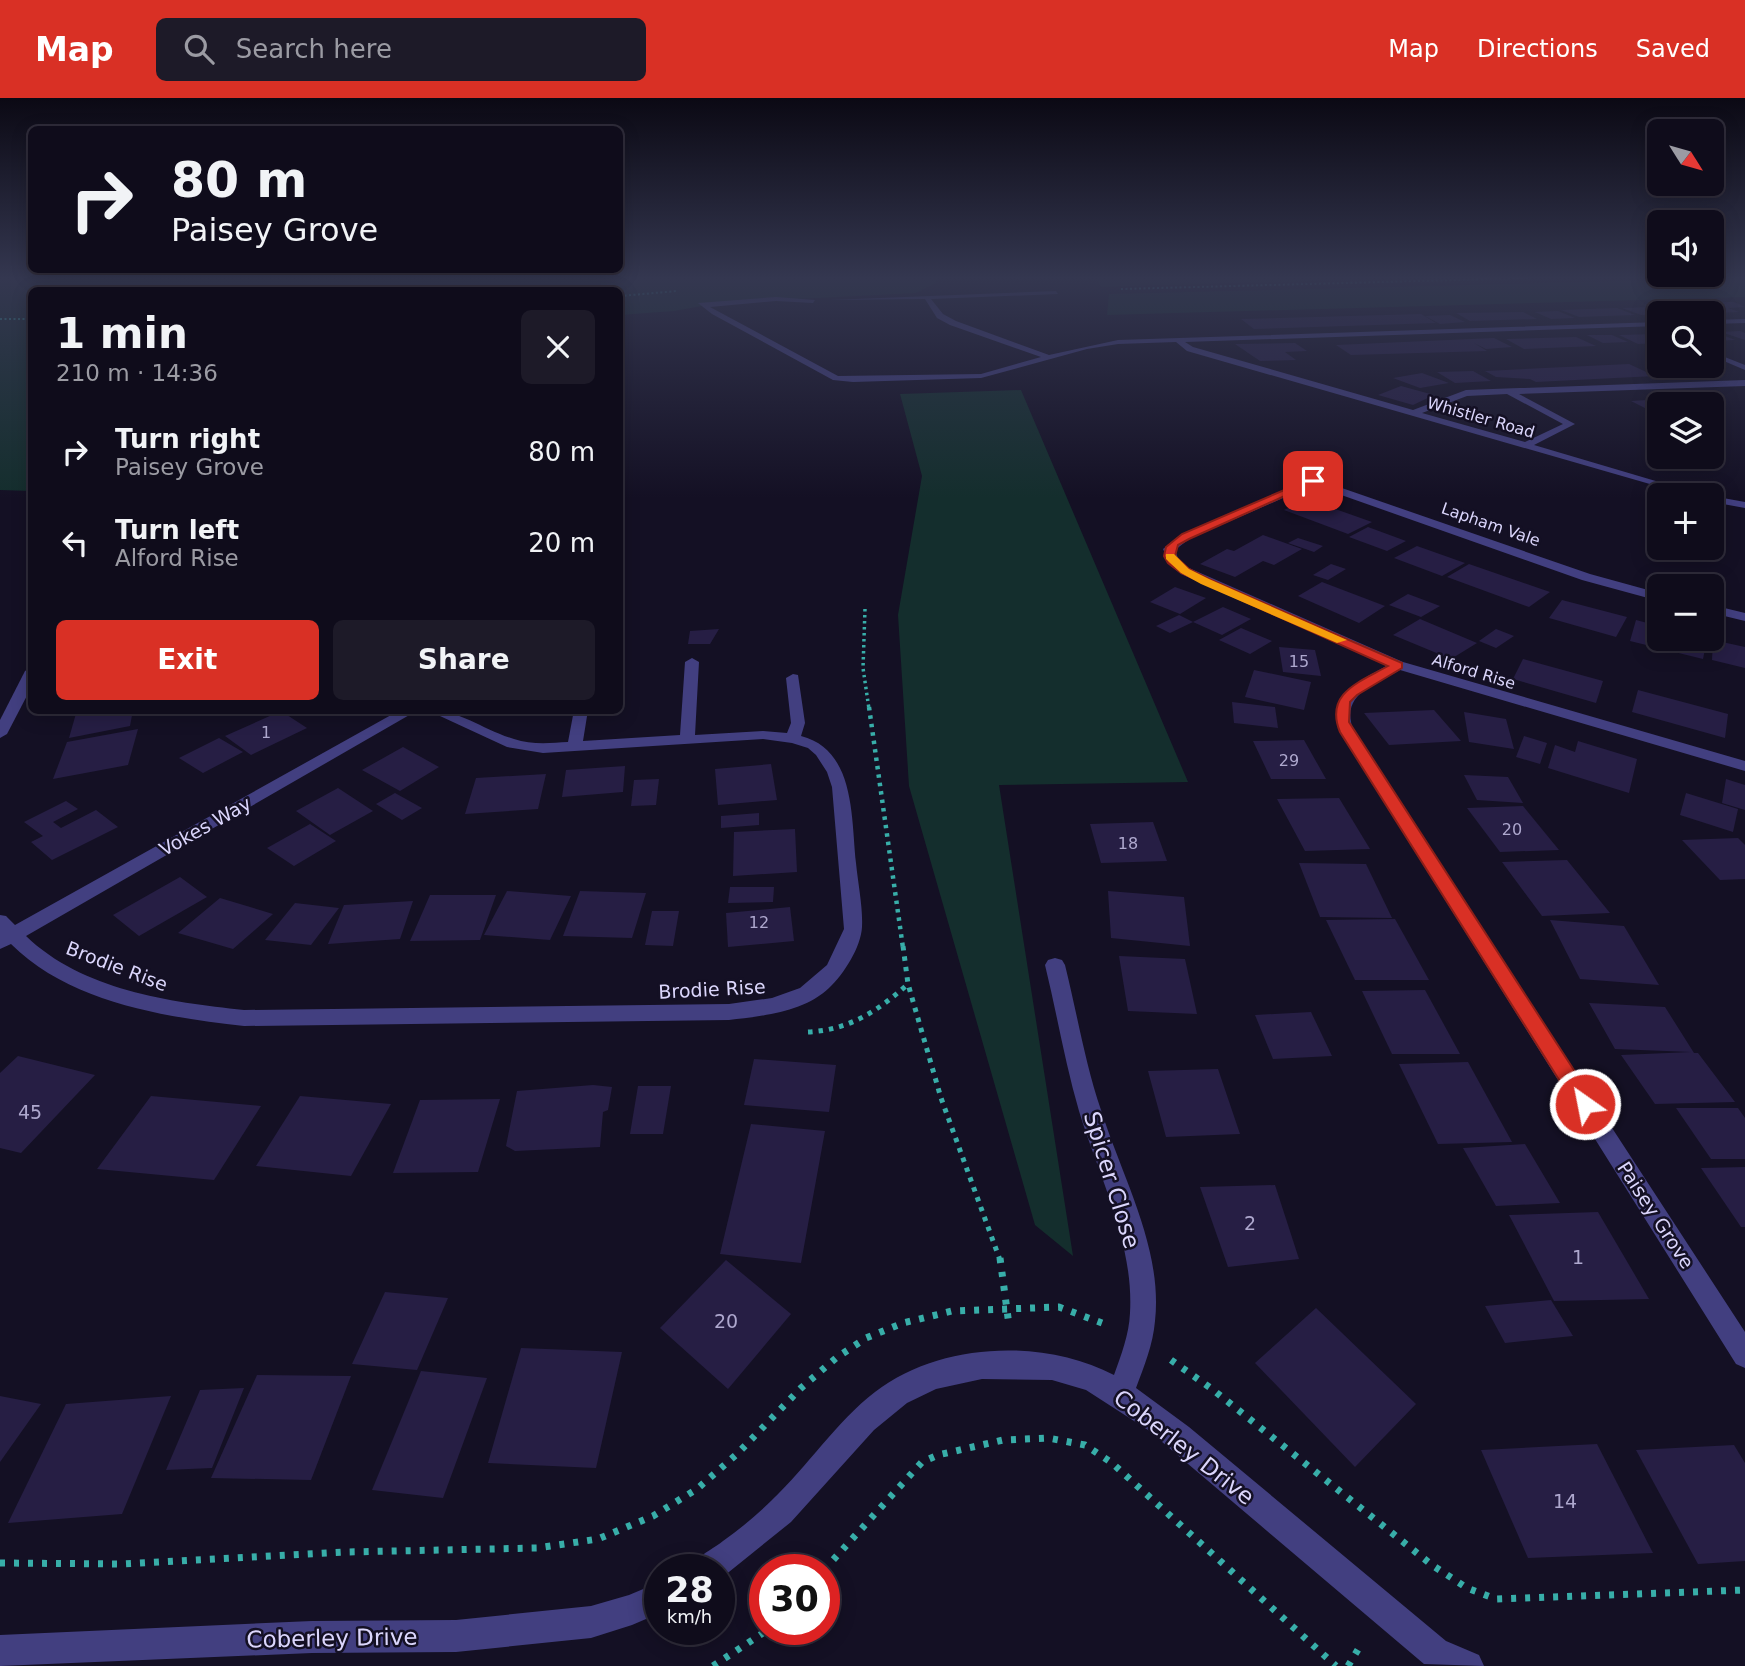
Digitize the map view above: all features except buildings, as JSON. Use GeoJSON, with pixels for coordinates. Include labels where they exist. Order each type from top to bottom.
{"type":"FeatureCollection","features":[{"type":"Feature","properties":{"kind":"street"},"geometry":{"type":"LineString","coordinates":[[787,351],[836,378],[853,380],[981,376],[1078,351]]}},
{"type":"Feature","properties":{"kind":"street"},"geometry":{"type":"LineString","coordinates":[[1033,351],[1052,358]]}},
{"type":"Feature","properties":{"kind":"street","name":"Whistler Road"},"geometry":{"type":"LineString","coordinates":[[1197,351],[1656,483]]}},
{"type":"Feature","properties":{"kind":"street"},"geometry":{"type":"LineString","coordinates":[[1724,359],[1745,368]]}},
{"type":"Feature","properties":{"kind":"street"},"geometry":{"type":"LineString","coordinates":[[1414,413],[1466,393],[1745,383]]}},
{"type":"Feature","properties":{"kind":"street"},"geometry":{"type":"LineString","coordinates":[[1507,391],[1570,424],[1525,446]]}},
{"type":"Feature","properties":{"kind":"street","name":"Lapham Vale"},"geometry":{"type":"LineString","coordinates":[[1313,481],[1597,580],[1647,594]]}},
{"type":"Feature","properties":{"kind":"street","name":"Alford Rise"},"geometry":{"type":"LineString","coordinates":[[1313,481],[1185,537],[1174,543],[1169,550],[1170,556],[1174,563],[1185,571],[1205,581],[1398,665],[1745,766]]}},
{"type":"Feature","properties":{"kind":"street"},"geometry":{"type":"LineString","coordinates":[[1724,502],[1745,505]]}},
{"type":"Feature","properties":{"kind":"street"},"geometry":{"type":"LineString","coordinates":[[1724,612],[1745,617]]}},
{"type":"Feature","properties":{"kind":"street"},"geometry":{"type":"LineString","coordinates":[[687,739],[692,662]]}},
{"type":"Feature","properties":{"kind":"street","name":"Paisey Grove"},"geometry":{"type":"LineString","coordinates":[[1398,665],[1352,692],[1343,702],[1343,722],[1347,732],[1745,1355]]}},
{"type":"Feature","properties":{"kind":"street"},"geometry":{"type":"LineString","coordinates":[[793,678],[798,723],[793,738]]}},
{"type":"Feature","properties":{"kind":"street"},"geometry":{"type":"LineString","coordinates":[[0,734],[28,679]]}},
{"type":"Feature","properties":{"kind":"street","name":"Vokes Way"},"geometry":{"type":"LineString","coordinates":[[4,932],[404,714]]}},
{"type":"Feature","properties":{"kind":"street","name":"Brodie Rise"},"geometry":{"type":"LineString","coordinates":[[4,932],[39,957],[89,982],[171,1009],[233,1017],[284,1019],[729,1012],[775,1007],[800,998],[821,984],[847,951],[853,929],[840,787],[833,764],[816,746],[793,738],[763,735],[542,748],[512,744],[443,714]]}},
{"type":"Feature","properties":{"kind":"street"},"geometry":{"type":"LineString","coordinates":[[575,747],[580,714]]}},
{"type":"Feature","properties":{"kind":"street","name":"Spicer Close"},"geometry":{"type":"LineString","coordinates":[[1055,965],[1089,1108],[1129,1228],[1138,1267],[1143,1313],[1139,1340],[1120,1395]]}},
{"type":"Feature","properties":{"kind":"street","name":"Coberley Drive"},"geometry":{"type":"LineString","coordinates":[[731,1554],[771,1520],[819,1472],[860,1421],[898,1392],[939,1375],[974,1367],[1015,1365],[1072,1371],[1095,1380],[1120,1395],[1178,1437],[1431,1659],[1468,1666]]}},
{"type":"Feature","properties":{"kind":"street","name":"Coberley Drive"},"geometry":{"type":"LineString","coordinates":[[0,1651],[285,1638],[457,1636],[591,1622],[644,1605]]}},
{"type":"Feature","properties":{"kind":"path"},"geometry":{"type":"LineString","coordinates":[[865,610],[863,668],[908,984],[941,1098],[999,1254],[1015,1365]]}},
{"type":"Feature","properties":{"kind":"path"},"geometry":{"type":"LineString","coordinates":[[775,1007],[801,1032],[824,1033],[846,1028],[872,1016],[908,984]]}},
{"type":"Feature","properties":{"kind":"path"},"geometry":{"type":"LineString","coordinates":[[0,1563],[122,1564],[347,1552],[537,1548],[598,1539],[653,1516],[697,1489],[738,1453],[827,1365],[866,1338],[904,1323],[952,1311],[1059,1307],[1139,1340],[1212,1388],[1432,1565],[1467,1588],[1496,1599],[1745,1590]]}},
{"type":"Feature","properties":{"kind":"path"},"geometry":{"type":"LineString","coordinates":[[839,1554],[922,1462],[963,1446],[1017,1440],[1061,1439],[1086,1445],[1112,1463],[1336,1666]]}},
{"type":"Feature","properties":{"kind":"path"},"geometry":{"type":"LineString","coordinates":[[713,1666],[749,1642]]}},
{"type":"Feature","properties":{"kind":"green space"},"geometry":{"type":"Polygon","coordinates":[[[0,351],[28,351],[28,491],[0,490],[0,351]]]}},
{"type":"Feature","properties":{"kind":"green space"},"geometry":{"type":"Polygon","coordinates":[[[1021,390],[1188,782],[999,785],[1073,1256],[1035,1225],[909,786],[898,615],[922,476],[900,394],[1021,390]]]}},
{"type":"Feature","properties":{"kind":"slow traffic"},"geometry":{"type":"LineString","coordinates":[[1170,556],[1174,563],[1185,571],[1205,581],[1341,640]]}},
{"type":"Feature","properties":{"kind":"route"},"geometry":{"type":"LineString","coordinates":[[1313,481],[1185,537],[1174,543],[1169,550],[1170,556],[1174,563],[1185,571],[1205,581],[1398,665],[1352,692],[1343,702],[1341,711],[1347,732],[1585,1104]]}}]}
